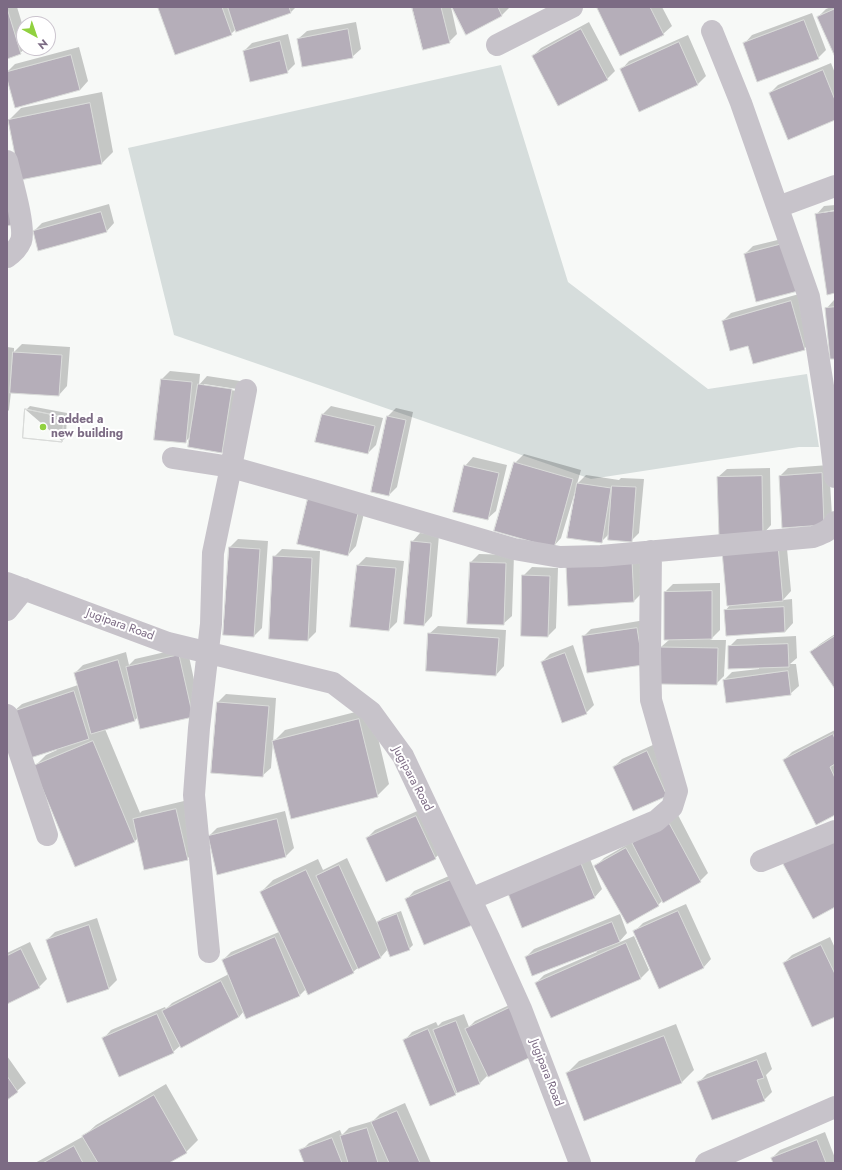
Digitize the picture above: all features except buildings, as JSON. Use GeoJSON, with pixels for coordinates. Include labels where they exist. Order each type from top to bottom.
{"type":"FeatureCollection","features":[{"type":"Feature","properties":{"kind":"street"},"geometry":{"type":"LineString","coordinates":[[497,45],[572,7]]}},
{"type":"Feature","properties":{"kind":"street"},"geometry":{"type":"LineString","coordinates":[[712,31],[741,103],[809,297],[828,418],[835,477]]}},
{"type":"Feature","properties":{"kind":"street"},"geometry":{"type":"LineString","coordinates":[[7,162],[21,224],[21,240],[14,253],[7,257]]}},
{"type":"Feature","properties":{"kind":"street"},"geometry":{"type":"LineString","coordinates":[[778,207],[835,186]]}},
{"type":"Feature","properties":{"kind":"street"},"geometry":{"type":"LineString","coordinates":[[209,952],[194,795],[199,728],[211,624],[213,553],[246,390]]}},
{"type":"Feature","properties":{"kind":"street"},"geometry":{"type":"LineString","coordinates":[[173,458],[231,468],[522,550],[560,557],[601,556],[813,537],[834,526],[835,522]]}},
{"type":"Feature","properties":{"kind":"street"},"geometry":{"type":"LineString","coordinates":[[471,898],[656,821],[672,806],[677,791],[652,700],[650,653],[651,551]]}},
{"type":"Feature","properties":{"kind":"street"},"geometry":{"type":"LineString","coordinates":[[7,610],[16,586]]}},
{"type":"Feature","properties":{"kind":"street","name":"Jugipara Road"},"geometry":{"type":"LineString","coordinates":[[16,586],[168,643],[333,683],[371,712],[403,756],[471,898],[521,1009],[580,1163]]}},
{"type":"Feature","properties":{"kind":"street"},"geometry":{"type":"LineString","coordinates":[[7,715],[47,835]]}},
{"type":"Feature","properties":{"kind":"street"},"geometry":{"type":"LineString","coordinates":[[761,861],[835,831]]}},
{"type":"Feature","properties":{"kind":"street"},"geometry":{"type":"LineString","coordinates":[[706,1163],[835,1107]]}},
{"type":"Feature","properties":{"kind":"shaded area"},"geometry":{"type":"Polygon","coordinates":[[[501,65],[568,282],[708,389],[807,374],[819,447],[799,447],[591,479],[174,335],[128,148],[501,65]]]}},
{"type":"Feature","properties":{"kind":"place","name":"i added a new building"},"geometry":{"type":"Point","coordinates":[43,427]}}]}
